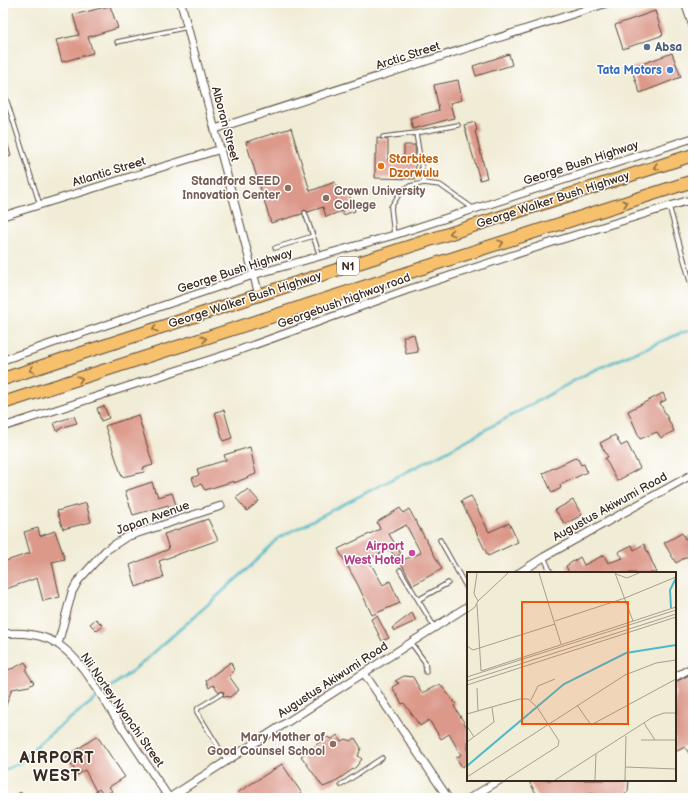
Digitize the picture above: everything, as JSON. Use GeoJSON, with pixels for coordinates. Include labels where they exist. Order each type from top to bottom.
{"type":"FeatureCollection","features":[{"type":"Feature","properties":{"kind":"highway","name":"George Walker Bush Highway"},"geometry":{"type":"LineString","coordinates":[[3,379],[693,155]]}},
{"type":"Feature","properties":{"kind":"highway","name":"George Walker Bush Highway"},"geometry":{"type":"LineString","coordinates":[[3,403],[693,181]]}},
{"type":"Feature","properties":{"kind":"street","name":"Alboran Street"},"geometry":{"type":"LineString","coordinates":[[181,3],[259,295]]}},
{"type":"Feature","properties":{"kind":"street","name":"Arctic Street"},"geometry":{"type":"LineString","coordinates":[[215,129],[607,3]]}},
{"type":"Feature","properties":{"kind":"street"},"geometry":{"type":"LineString","coordinates":[[685,3],[693,26]]}},
{"type":"Feature","properties":{"kind":"street","name":"George Bush Highway"},"geometry":{"type":"LineString","coordinates":[[3,360],[253,275],[394,235],[693,138]]}},
{"type":"Feature","properties":{"kind":"street","name":"Atlantic Street"},"geometry":{"type":"LineString","coordinates":[[3,216],[220,150]]}},
{"type":"Feature","properties":{"kind":"street","name":"Georgebush highway road"},"geometry":{"type":"LineString","coordinates":[[3,427],[234,352],[407,290],[693,199]]}},
{"type":"Feature","properties":{"kind":"street"},"geometry":{"type":"LineString","coordinates":[[475,209],[480,224]]}},
{"type":"Feature","properties":{"kind":"street","name":"Augustus Akiwumi Road"},"geometry":{"type":"LineString","coordinates":[[521,572],[544,557],[693,474]]}},
{"type":"Feature","properties":{"kind":"street","name":"Japan Avenue"},"geometry":{"type":"LineString","coordinates":[[58,644],[72,592],[78,581],[105,551],[126,537],[220,506]]}},
{"type":"Feature","properties":{"kind":"street","name":"Augustus Akiwumi Road"},"geometry":{"type":"LineString","coordinates":[[169,798],[467,607]]}},
{"type":"Feature","properties":{"kind":"street","name":"Nii Nortey Nyanchi Street"},"geometry":{"type":"LineString","coordinates":[[3,634],[22,634],[58,644],[76,661],[97,689],[169,798]]}},
{"type":"Feature","properties":{"kind":"street"},"geometry":{"type":"LineString","coordinates":[[676,676],[693,667]]}},
{"type":"Feature","properties":{"kind":"street"},"geometry":{"type":"LineString","coordinates":[[364,674],[448,798]]}},
{"type":"Feature","properties":{"kind":"street"},"geometry":{"type":"LineString","coordinates":[[470,798],[498,781]]}},
{"type":"Feature","properties":{"kind":"lane"},"geometry":{"type":"LineString","coordinates":[[117,42],[188,27]]}},
{"type":"Feature","properties":{"kind":"lane"},"geometry":{"type":"LineString","coordinates":[[3,90],[40,205]]}},
{"type":"Feature","properties":{"kind":"lane"},"geometry":{"type":"LineString","coordinates":[[383,137],[416,133],[458,125]]}},
{"type":"Feature","properties":{"kind":"lane"},"geometry":{"type":"LineString","coordinates":[[416,133],[424,183]]}},
{"type":"Feature","properties":{"kind":"lane"},"geometry":{"type":"LineString","coordinates":[[394,235],[391,207],[402,190],[424,183],[440,185],[475,209]]}},
{"type":"Feature","properties":{"kind":"lane"},"geometry":{"type":"LineString","coordinates":[[669,206],[693,292]]}},
{"type":"Feature","properties":{"kind":"lane"},"geometry":{"type":"LineString","coordinates":[[305,213],[320,256]]}},
{"type":"Feature","properties":{"kind":"lane"},"geometry":{"type":"LineString","coordinates":[[275,248],[313,236]]}},
{"type":"Feature","properties":{"kind":"lane"},"geometry":{"type":"LineString","coordinates":[[440,540],[467,588]]}},
{"type":"Feature","properties":{"kind":"lane"},"geometry":{"type":"LineString","coordinates":[[544,557],[551,572]]}},
{"type":"Feature","properties":{"kind":"lane"},"geometry":{"type":"LineString","coordinates":[[400,570],[434,628]]}},
{"type":"Feature","properties":{"kind":"lane"},"geometry":{"type":"LineString","coordinates":[[418,600],[448,583]]}},
{"type":"Feature","properties":{"kind":"lane"},"geometry":{"type":"LineString","coordinates":[[411,643],[424,662],[426,672]]}},
{"type":"Feature","properties":{"kind":"lane"},"geometry":{"type":"LineString","coordinates":[[220,694],[198,708],[197,712],[227,761]]}},
{"type":"Feature","properties":{"kind":"lane"},"geometry":{"type":"LineString","coordinates":[[341,786],[382,758]]}},
{"type":"Feature","properties":{"kind":"building"},"geometry":{"type":"Polygon","coordinates":[[[110,6],[118,28],[88,37],[93,53],[62,62],[56,40],[79,35],[73,15],[110,6]]]}},
{"type":"Feature","properties":{"kind":"building"},"geometry":{"type":"Polygon","coordinates":[[[655,11],[663,35],[623,49],[615,25],[655,11]]]}},
{"type":"Feature","properties":{"kind":"building"},"geometry":{"type":"Polygon","coordinates":[[[672,53],[681,77],[640,93],[631,68],[672,53]]]}},
{"type":"Feature","properties":{"kind":"building"},"geometry":{"type":"Polygon","coordinates":[[[509,54],[512,65],[476,76],[473,66],[509,54]]]}},
{"type":"Feature","properties":{"kind":"building"},"geometry":{"type":"Polygon","coordinates":[[[458,80],[462,100],[450,103],[454,118],[413,129],[410,118],[439,110],[434,85],[458,80]]]}},
{"type":"Feature","properties":{"kind":"building"},"geometry":{"type":"Polygon","coordinates":[[[475,122],[477,130],[475,131],[487,178],[480,180],[464,125],[475,122]]]}},
{"type":"Feature","properties":{"kind":"building"},"geometry":{"type":"Polygon","coordinates":[[[291,128],[310,191],[335,182],[339,193],[348,191],[355,211],[343,215],[342,211],[326,217],[323,207],[308,212],[304,210],[302,214],[271,223],[246,142],[291,128]]]}},
{"type":"Feature","properties":{"kind":"building"},"geometry":{"type":"Polygon","coordinates":[[[3,134],[5,134],[11,156],[3,159],[3,134]]]}},
{"type":"Feature","properties":{"kind":"building"},"geometry":{"type":"Polygon","coordinates":[[[377,138],[388,140],[388,161],[404,161],[404,145],[415,145],[416,179],[375,178],[377,138]]]}},
{"type":"Feature","properties":{"kind":"building"},"geometry":{"type":"Polygon","coordinates":[[[414,334],[418,352],[406,354],[403,337],[414,334]]]}},
{"type":"Feature","properties":{"kind":"building"},"geometry":{"type":"Polygon","coordinates":[[[663,393],[666,400],[660,403],[674,431],[661,438],[657,432],[640,439],[628,411],[663,393]]]}},
{"type":"Feature","properties":{"kind":"building"},"geometry":{"type":"Polygon","coordinates":[[[104,406],[109,418],[101,421],[97,408],[104,406]]]}},
{"type":"Feature","properties":{"kind":"building"},"geometry":{"type":"Polygon","coordinates":[[[224,410],[232,438],[223,441],[215,412],[224,410]]]}},
{"type":"Feature","properties":{"kind":"building"},"geometry":{"type":"Polygon","coordinates":[[[138,415],[153,465],[143,468],[144,472],[122,477],[105,426],[138,415]]]}},
{"type":"Feature","properties":{"kind":"building"},"geometry":{"type":"Polygon","coordinates":[[[74,416],[77,423],[63,427],[57,431],[54,423],[74,416]]]}},
{"type":"Feature","properties":{"kind":"building"},"geometry":{"type":"Polygon","coordinates":[[[615,435],[621,446],[627,443],[640,468],[617,481],[605,458],[608,457],[600,443],[615,435]]]}},
{"type":"Feature","properties":{"kind":"building"},"geometry":{"type":"Polygon","coordinates":[[[250,447],[256,474],[234,483],[234,481],[205,490],[201,484],[195,486],[192,478],[199,475],[197,469],[226,460],[224,455],[250,447]]]}},
{"type":"Feature","properties":{"kind":"building"},"geometry":{"type":"Polygon","coordinates":[[[577,457],[581,465],[584,464],[587,472],[560,485],[561,488],[552,493],[543,473],[577,457]]]}},
{"type":"Feature","properties":{"kind":"building"},"geometry":{"type":"Polygon","coordinates":[[[152,482],[158,497],[172,493],[176,505],[169,507],[168,505],[133,515],[125,491],[152,482]]]}},
{"type":"Feature","properties":{"kind":"building"},"geometry":{"type":"Polygon","coordinates":[[[248,489],[259,501],[247,511],[236,498],[248,489]]]}},
{"type":"Feature","properties":{"kind":"building"},"geometry":{"type":"Polygon","coordinates":[[[471,496],[489,532],[509,523],[518,542],[488,556],[461,501],[471,496]]]}},
{"type":"Feature","properties":{"kind":"building"},"geometry":{"type":"Polygon","coordinates":[[[573,500],[582,515],[565,524],[555,510],[573,500]]]}},
{"type":"Feature","properties":{"kind":"building"},"geometry":{"type":"Polygon","coordinates":[[[86,503],[91,522],[63,529],[57,511],[86,503]]]}},
{"type":"Feature","properties":{"kind":"building"},"geometry":{"type":"Polygon","coordinates":[[[400,508],[403,513],[409,509],[442,569],[413,585],[400,561],[421,553],[406,525],[389,534],[401,554],[395,557],[390,549],[368,559],[383,585],[390,581],[400,603],[372,615],[358,585],[338,549],[380,529],[377,522],[400,508]]]}},
{"type":"Feature","properties":{"kind":"building"},"geometry":{"type":"Polygon","coordinates":[[[208,519],[218,540],[159,561],[164,577],[136,587],[130,565],[169,549],[164,534],[208,519]]]}},
{"type":"Feature","properties":{"kind":"building"},"geometry":{"type":"Polygon","coordinates":[[[38,528],[40,536],[55,531],[65,559],[52,562],[60,597],[43,601],[37,578],[6,589],[3,582],[3,562],[30,553],[24,532],[38,528]]]}},
{"type":"Feature","properties":{"kind":"building"},"geometry":{"type":"Polygon","coordinates":[[[682,533],[685,539],[693,534],[693,553],[676,563],[664,543],[682,533]]]}},
{"type":"Feature","properties":{"kind":"building"},"geometry":{"type":"Polygon","coordinates":[[[644,544],[657,572],[569,572],[566,566],[580,557],[584,565],[604,555],[608,563],[623,558],[618,552],[632,545],[634,550],[644,544]]]}},
{"type":"Feature","properties":{"kind":"building"},"geometry":{"type":"Polygon","coordinates":[[[412,613],[416,621],[394,631],[392,628],[412,613]]]}},
{"type":"Feature","properties":{"kind":"building"},"geometry":{"type":"Polygon","coordinates":[[[377,616],[389,638],[382,641],[371,619],[377,616]]]}},
{"type":"Feature","properties":{"kind":"building"},"geometry":{"type":"Polygon","coordinates":[[[96,619],[103,626],[97,631],[90,624],[96,619]]]}},
{"type":"Feature","properties":{"kind":"building"},"geometry":{"type":"Polygon","coordinates":[[[25,662],[28,667],[26,671],[34,683],[29,686],[12,689],[3,713],[3,671],[14,668],[25,662]]]}},
{"type":"Feature","properties":{"kind":"building"},"geometry":{"type":"Polygon","coordinates":[[[231,662],[234,671],[229,676],[239,690],[230,697],[223,696],[224,692],[219,692],[213,685],[209,688],[206,680],[231,662]]]}},
{"type":"Feature","properties":{"kind":"building"},"geometry":{"type":"Polygon","coordinates":[[[693,673],[693,760],[685,747],[676,752],[676,682],[693,673]]]}},
{"type":"Feature","properties":{"kind":"building"},"geometry":{"type":"Polygon","coordinates":[[[404,676],[413,677],[422,693],[440,684],[456,704],[454,706],[467,727],[467,763],[462,767],[456,758],[461,755],[449,734],[441,739],[429,720],[420,726],[404,703],[402,704],[392,687],[399,683],[395,681],[404,676]]]}},
{"type":"Feature","properties":{"kind":"building"},"geometry":{"type":"Polygon","coordinates":[[[337,735],[341,741],[346,739],[350,741],[355,738],[361,748],[358,756],[362,759],[356,767],[333,783],[323,787],[301,756],[327,737],[332,739],[337,735]]]}},
{"type":"Feature","properties":{"kind":"building"},"geometry":{"type":"Polygon","coordinates":[[[97,736],[125,777],[109,787],[112,791],[105,795],[99,789],[96,791],[85,770],[78,775],[66,757],[97,736]]]}},
{"type":"Feature","properties":{"kind":"building"},"geometry":{"type":"Polygon","coordinates":[[[282,764],[305,798],[241,798],[237,793],[282,764]]]}},
{"type":"Feature","properties":{"kind":"building"},"geometry":{"type":"Polygon","coordinates":[[[529,781],[629,781],[628,792],[617,798],[588,793],[591,798],[539,798],[529,781]]]}},
{"type":"Feature","properties":{"kind":"waterway"},"geometry":{"type":"LineString","coordinates":[[3,771],[19,763],[46,737],[141,664],[251,566],[278,538],[447,451],[590,372],[681,333],[693,330]]}},
{"type":"Feature","properties":{"kind":"place","name":"Absa"},"geometry":{"type":"Point","coordinates":[647,47]}},
{"type":"Feature","properties":{"kind":"place","name":"Tata Motors"},"geometry":{"type":"Point","coordinates":[670,70]}},
{"type":"Feature","properties":{"kind":"place","name":"Starbites Dzorwulu"},"geometry":{"type":"Point","coordinates":[381,166]}},
{"type":"Feature","properties":{"kind":"place","name":"Standford SEED Innovation Center"},"geometry":{"type":"Point","coordinates":[288,188]}},
{"type":"Feature","properties":{"kind":"place","name":"Crown University College"},"geometry":{"type":"Point","coordinates":[326,198]}},
{"type":"Feature","properties":{"kind":"place","name":"Airport West Hotel"},"geometry":{"type":"Point","coordinates":[412,553]}},
{"type":"Feature","properties":{"kind":"place","name":"Mary Mother of Good Counsel School"},"geometry":{"type":"Point","coordinates":[333,744]}},
{"type":"Feature","properties":{"kind":"district","name":"AIRPORT WEST"},"geometry":{"type":"Point","coordinates":[57,767]}}]}
